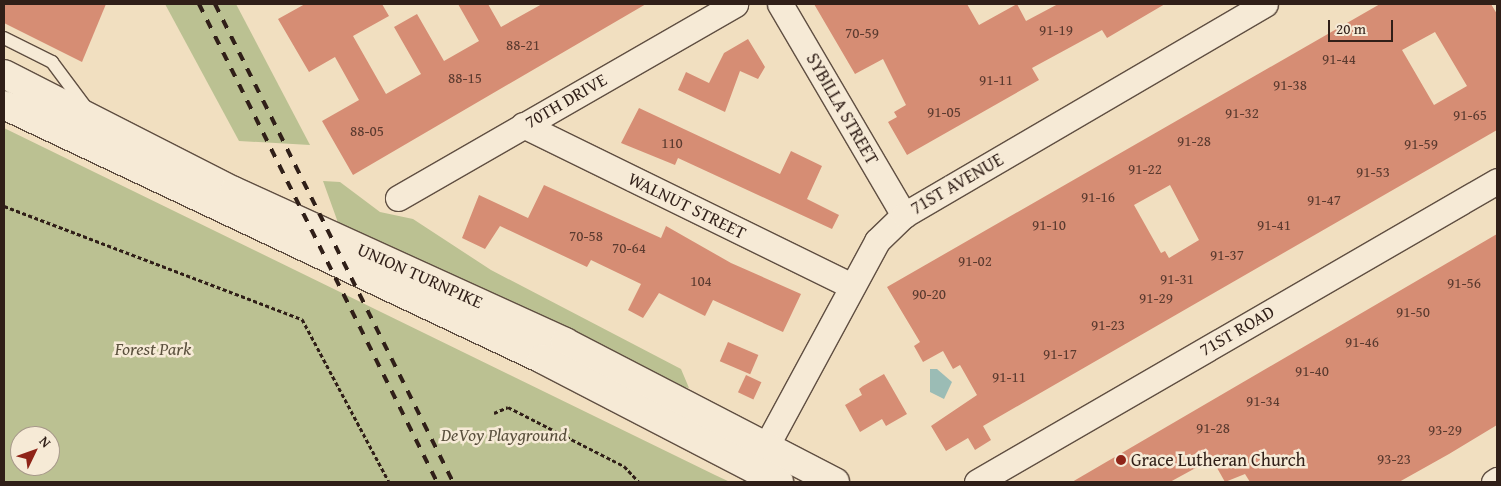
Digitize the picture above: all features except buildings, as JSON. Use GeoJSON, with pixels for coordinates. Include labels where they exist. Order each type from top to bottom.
{"type":"FeatureCollection","features":[{"type":"Feature","properties":{"kind":"main road","name":"UNION TURNPIKE"},"geometry":{"type":"LineString","coordinates":[[4,74],[234,191],[564,342],[760,459],[779,482]]}},
{"type":"Feature","properties":{"kind":"main road","name":"UNION TURNPIKE"},"geometry":{"type":"LineString","coordinates":[[4,105],[542,360],[760,459],[835,482]]}},
{"type":"Feature","properties":{"kind":"street","name":"70TH DRIVE"},"geometry":{"type":"LineString","coordinates":[[398,198],[734,4]]}},
{"type":"Feature","properties":{"kind":"street","name":"SYBILLA STREET"},"geometry":{"type":"LineString","coordinates":[[780,4],[904,215]]}},
{"type":"Feature","properties":{"kind":"street","name":"71ST AVENUE"},"geometry":{"type":"LineString","coordinates":[[760,459],[851,286],[877,241],[904,215],[1265,4]]}},
{"type":"Feature","properties":{"kind":"street","name":"WALNUT STREET"},"geometry":{"type":"LineString","coordinates":[[524,125],[851,286]]}},
{"type":"Feature","properties":{"kind":"street","name":"71ST ROAD"},"geometry":{"type":"LineString","coordinates":[[976,482],[1497,181]]}},
{"type":"Feature","properties":{"kind":"lane"},"geometry":{"type":"LineString","coordinates":[[4,38],[52,62],[96,121]]}},
{"type":"Feature","properties":{"kind":"path"},"geometry":{"type":"LineString","coordinates":[[4,206],[302,319],[390,482]]}},
{"type":"Feature","properties":{"kind":"path"},"geometry":{"type":"LineString","coordinates":[[494,413],[508,407],[624,466],[639,482]]}},
{"type":"Feature","properties":{"kind":"green space"},"geometry":{"type":"Polygon","coordinates":[[[165,4],[236,4],[310,145],[239,141],[165,4]]]}},
{"type":"Feature","properties":{"kind":"green space","name":"Forest Park"},"geometry":{"type":"Polygon","coordinates":[[[4,128],[730,482],[4,482],[4,128]]]}},
{"type":"Feature","properties":{"kind":"green space"},"geometry":{"type":"Polygon","coordinates":[[[323,181],[340,182],[380,212],[413,219],[491,270],[681,369],[689,388],[672,385],[341,231],[323,181]]]}},
{"type":"Feature","properties":{"kind":"water"},"geometry":{"type":"Polygon","coordinates":[[[930,369],[937,369],[952,382],[944,399],[930,392],[930,369]]]}},
{"type":"Feature","properties":{"kind":"railway"},"geometry":{"type":"LineString","coordinates":[[199,4],[437,482]]}},
{"type":"Feature","properties":{"kind":"railway"},"geometry":{"type":"LineString","coordinates":[[215,4],[453,482]]}},
{"type":"Feature","properties":{"kind":"place","name":"Grace Lutheran Church"},"geometry":{"type":"Point","coordinates":[1121,460]}},
{"type":"Feature","properties":{"kind":"park label","name":"DeVoy Playground"},"geometry":{"type":"Point","coordinates":[504,435]}}]}
